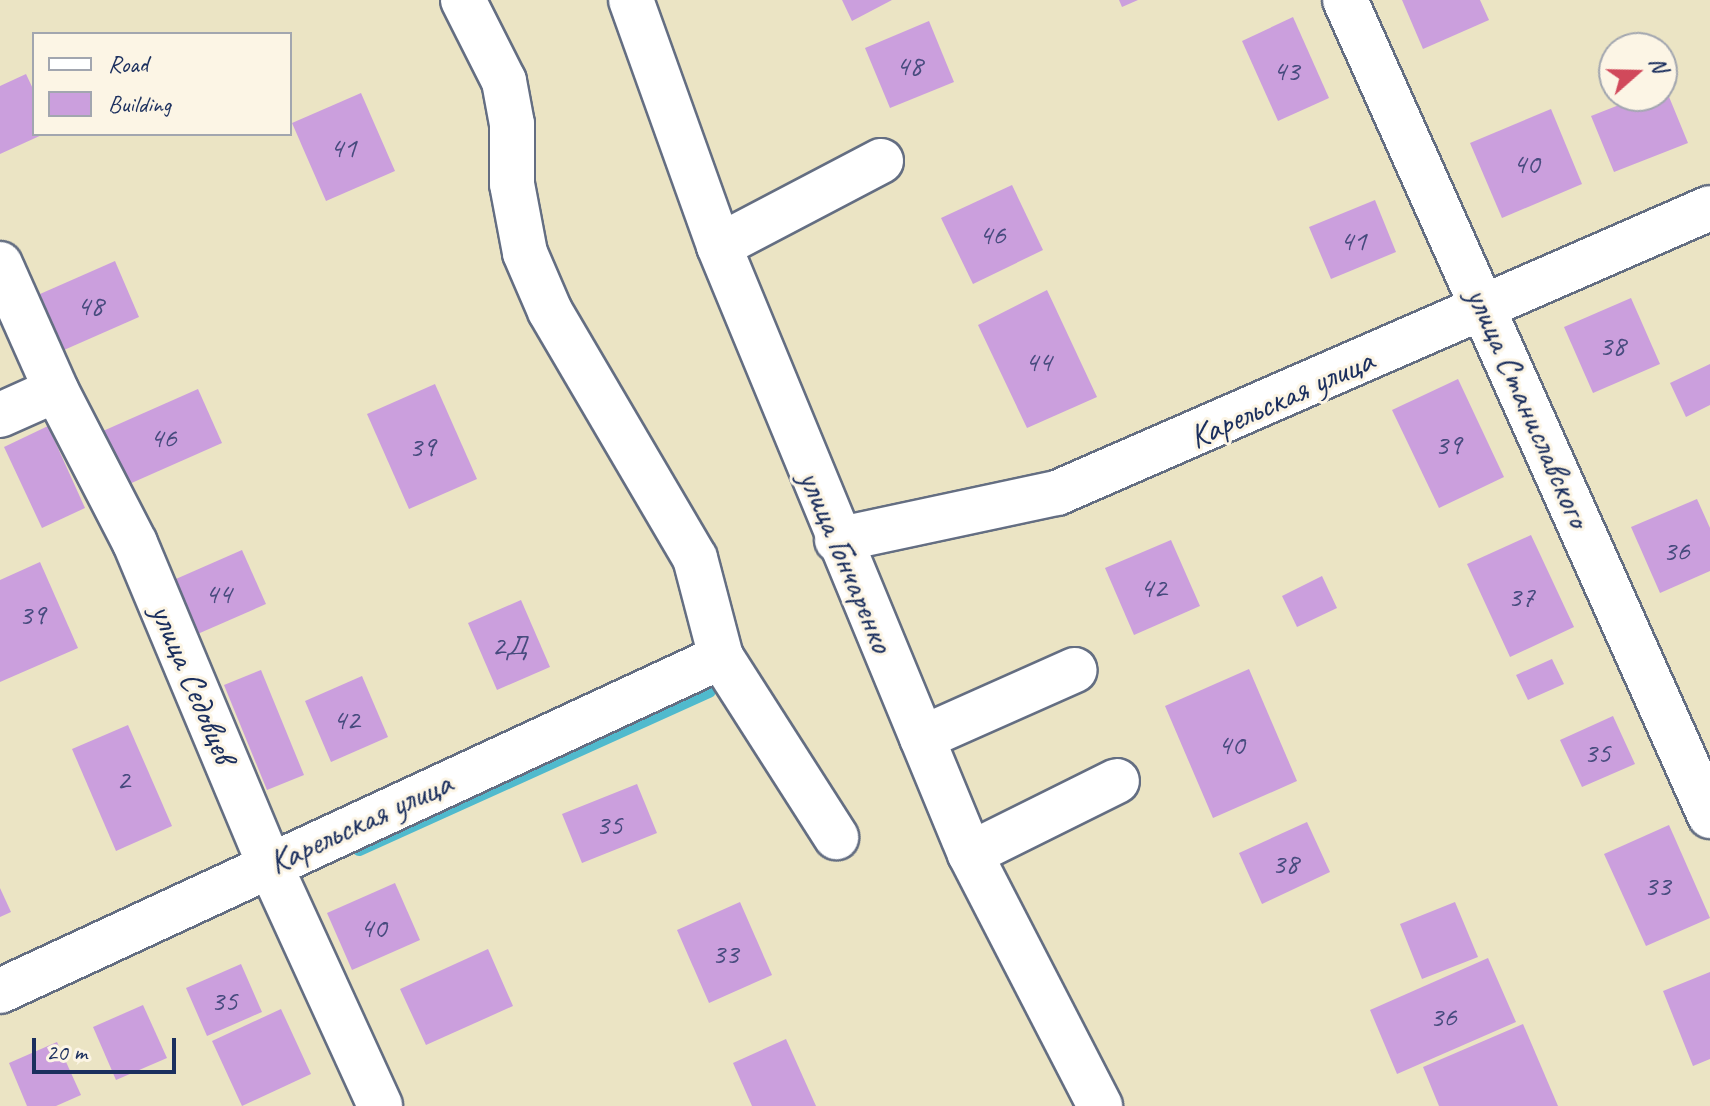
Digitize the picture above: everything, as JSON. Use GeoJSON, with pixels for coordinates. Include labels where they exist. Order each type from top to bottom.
{"type":"FeatureCollection","features":[{"type":"Feature","properties":{"kind":"street"},"geometry":{"type":"LineString","coordinates":[[463,0],[504,81],[512,124],[512,184],[525,253],[550,311],[695,558],[721,657],[836,837]]}},
{"type":"Feature","properties":{"kind":"street","name":"улица Гончаренко"},"geometry":{"type":"LineString","coordinates":[[631,0],[719,246],[837,540],[970,854],[1100,1106]]}},
{"type":"Feature","properties":{"kind":"street","name":"улица Станиславского"},"geometry":{"type":"LineString","coordinates":[[1345,0],[1485,305],[1710,816]]}},
{"type":"Feature","properties":{"kind":"street"},"geometry":{"type":"LineString","coordinates":[[719,246],[881,161]]}},
{"type":"Feature","properties":{"kind":"street","name":"Карельская улица"},"geometry":{"type":"LineString","coordinates":[[837,540],[1057,493],[1710,208]]}},
{"type":"Feature","properties":{"kind":"street","name":"улица Седовцев"},"geometry":{"type":"LineString","coordinates":[[0,264],[56,390],[135,543],[269,863],[380,1106]]}},
{"type":"Feature","properties":{"kind":"street"},"geometry":{"type":"LineString","coordinates":[[0,415],[56,390]]}},
{"type":"Feature","properties":{"kind":"street","name":"Карельская улица"},"geometry":{"type":"LineString","coordinates":[[0,991],[269,863],[721,657]]}},
{"type":"Feature","properties":{"kind":"street"},"geometry":{"type":"LineString","coordinates":[[922,738],[1075,670]]}},
{"type":"Feature","properties":{"kind":"street"},"geometry":{"type":"LineString","coordinates":[[970,854],[1117,781]]}},
{"type":"Feature","properties":{"kind":"building"},"geometry":{"type":"Polygon","coordinates":[[[842,0],[892,0],[852,21],[842,0]]]}},
{"type":"Feature","properties":{"kind":"building"},"geometry":{"type":"Polygon","coordinates":[[[1119,0],[1138,0],[1122,7],[1119,0]]]}},
{"type":"Feature","properties":{"kind":"building"},"geometry":{"type":"Polygon","coordinates":[[[1402,0],[1480,0],[1489,20],[1423,49],[1402,0]]]}},
{"type":"Feature","properties":{"kind":"building"},"geometry":{"type":"Polygon","coordinates":[[[1293,17],[1329,98],[1278,121],[1242,41],[1293,17]]]}},
{"type":"Feature","properties":{"kind":"building"},"geometry":{"type":"Polygon","coordinates":[[[929,21],[954,82],[890,108],[865,48],[929,21]]]}},
{"type":"Feature","properties":{"kind":"building"},"geometry":{"type":"Polygon","coordinates":[[[26,74],[32,87],[32,136],[40,136],[0,154],[0,86],[26,74]]]}},
{"type":"Feature","properties":{"kind":"building"},"geometry":{"type":"Polygon","coordinates":[[[361,93],[395,171],[326,201],[292,123],[361,93]]]}},
{"type":"Feature","properties":{"kind":"building"},"geometry":{"type":"Polygon","coordinates":[[[1551,109],[1582,184],[1502,218],[1470,143],[1551,109]]]}},
{"type":"Feature","properties":{"kind":"building"},"geometry":{"type":"Polygon","coordinates":[[[1601,112],[1675,112],[1688,143],[1614,172],[1591,116],[1601,112]]]}},
{"type":"Feature","properties":{"kind":"building"},"geometry":{"type":"Polygon","coordinates":[[[1012,185],[1043,250],[973,284],[941,218],[1012,185]]]}},
{"type":"Feature","properties":{"kind":"building"},"geometry":{"type":"Polygon","coordinates":[[[1375,200],[1396,252],[1331,279],[1309,227],[1375,200]]]}},
{"type":"Feature","properties":{"kind":"building"},"geometry":{"type":"Polygon","coordinates":[[[115,261],[139,317],[64,350],[40,294],[115,261]]]}},
{"type":"Feature","properties":{"kind":"building"},"geometry":{"type":"Polygon","coordinates":[[[1047,290],[1097,397],[1027,428],[978,325],[1047,290]]]}},
{"type":"Feature","properties":{"kind":"building"},"geometry":{"type":"Polygon","coordinates":[[[1631,298],[1660,364],[1593,393],[1564,327],[1631,298]]]}},
{"type":"Feature","properties":{"kind":"building"},"geometry":{"type":"Polygon","coordinates":[[[1710,364],[1710,405],[1686,417],[1670,383],[1710,364]]]}},
{"type":"Feature","properties":{"kind":"building"},"geometry":{"type":"Polygon","coordinates":[[[1458,379],[1504,477],[1439,508],[1392,410],[1458,379]]]}},
{"type":"Feature","properties":{"kind":"building"},"geometry":{"type":"Polygon","coordinates":[[[435,384],[477,479],[409,509],[367,414],[435,384]]]}},
{"type":"Feature","properties":{"kind":"building"},"geometry":{"type":"Polygon","coordinates":[[[198,389],[222,443],[127,485],[103,431],[198,389]]]}},
{"type":"Feature","properties":{"kind":"building"},"geometry":{"type":"Polygon","coordinates":[[[48,426],[85,508],[42,528],[4,447],[48,426]]]}},
{"type":"Feature","properties":{"kind":"building"},"geometry":{"type":"Polygon","coordinates":[[[1697,499],[1710,528],[1710,571],[1660,593],[1631,527],[1697,499]]]}},
{"type":"Feature","properties":{"kind":"building"},"geometry":{"type":"Polygon","coordinates":[[[1531,535],[1574,627],[1510,657],[1467,564],[1531,535]]]}},
{"type":"Feature","properties":{"kind":"building"},"geometry":{"type":"Polygon","coordinates":[[[1171,540],[1200,606],[1134,635],[1105,568],[1171,540]]]}},
{"type":"Feature","properties":{"kind":"building"},"geometry":{"type":"Polygon","coordinates":[[[242,550],[266,604],[193,636],[169,582],[242,550]]]}},
{"type":"Feature","properties":{"kind":"building"},"geometry":{"type":"Polygon","coordinates":[[[40,562],[78,648],[0,682],[0,580],[40,562]]]}},
{"type":"Feature","properties":{"kind":"building"},"geometry":{"type":"Polygon","coordinates":[[[1322,576],[1337,608],[1297,627],[1282,596],[1322,576]]]}},
{"type":"Feature","properties":{"kind":"building"},"geometry":{"type":"Polygon","coordinates":[[[521,600],[550,667],[497,690],[468,623],[521,600]]]}},
{"type":"Feature","properties":{"kind":"building"},"geometry":{"type":"Polygon","coordinates":[[[1552,659],[1564,684],[1528,700],[1516,675],[1552,659]]]}},
{"type":"Feature","properties":{"kind":"building"},"geometry":{"type":"Polygon","coordinates":[[[1249,669],[1297,781],[1213,818],[1165,706],[1249,669]]]}},
{"type":"Feature","properties":{"kind":"building"},"geometry":{"type":"Polygon","coordinates":[[[261,670],[304,775],[267,790],[224,685],[261,670]]]}},
{"type":"Feature","properties":{"kind":"building"},"geometry":{"type":"Polygon","coordinates":[[[362,676],[388,737],[331,762],[305,701],[362,676]]]}},
{"type":"Feature","properties":{"kind":"building"},"geometry":{"type":"Polygon","coordinates":[[[1613,716],[1635,764],[1582,787],[1560,740],[1613,716]]]}},
{"type":"Feature","properties":{"kind":"building"},"geometry":{"type":"Polygon","coordinates":[[[128,725],[172,826],[116,851],[72,749],[128,725]]]}},
{"type":"Feature","properties":{"kind":"building"},"geometry":{"type":"Polygon","coordinates":[[[637,784],[657,833],[582,863],[562,814],[637,784]]]}},
{"type":"Feature","properties":{"kind":"building"},"geometry":{"type":"Polygon","coordinates":[[[1307,822],[1330,872],[1262,904],[1239,853],[1307,822]]]}},
{"type":"Feature","properties":{"kind":"building"},"geometry":{"type":"Polygon","coordinates":[[[1669,825],[1710,918],[1646,946],[1604,854],[1669,825]]]}},
{"type":"Feature","properties":{"kind":"building"},"geometry":{"type":"Polygon","coordinates":[[[395,883],[420,940],[352,970],[327,913],[395,883]]]}},
{"type":"Feature","properties":{"kind":"building"},"geometry":{"type":"Polygon","coordinates":[[[0,888],[11,912],[0,917],[0,888]]]}},
{"type":"Feature","properties":{"kind":"building"},"geometry":{"type":"Polygon","coordinates":[[[740,902],[772,975],[709,1003],[677,930],[740,902]]]}},
{"type":"Feature","properties":{"kind":"building"},"geometry":{"type":"Polygon","coordinates":[[[1455,902],[1478,957],[1422,979],[1400,924],[1455,902]]]}},
{"type":"Feature","properties":{"kind":"building"},"geometry":{"type":"Polygon","coordinates":[[[488,949],[513,1006],[426,1045],[400,989],[488,949]]]}},
{"type":"Feature","properties":{"kind":"building"},"geometry":{"type":"Polygon","coordinates":[[[1488,958],[1516,1022],[1397,1074],[1370,1010],[1488,958]]]}},
{"type":"Feature","properties":{"kind":"building"},"geometry":{"type":"Polygon","coordinates":[[[241,964],[262,1012],[207,1036],[186,988],[241,964]]]}},
{"type":"Feature","properties":{"kind":"building"},"geometry":{"type":"Polygon","coordinates":[[[1710,972],[1710,1059],[1693,1066],[1663,991],[1710,972]]]}},
{"type":"Feature","properties":{"kind":"building"},"geometry":{"type":"Polygon","coordinates":[[[143,1005],[167,1058],[116,1080],[93,1027],[143,1005]]]}},
{"type":"Feature","properties":{"kind":"building"},"geometry":{"type":"Polygon","coordinates":[[[281,1009],[311,1074],[242,1106],[212,1041],[281,1009]]]}},
{"type":"Feature","properties":{"kind":"building"},"geometry":{"type":"Polygon","coordinates":[[[1523,1024],[1558,1106],[1439,1106],[1423,1067],[1523,1024]]]}},
{"type":"Feature","properties":{"kind":"building"},"geometry":{"type":"Polygon","coordinates":[[[786,1039],[816,1106],[752,1106],[733,1063],[786,1039]]]}},
{"type":"Feature","properties":{"kind":"building"},"geometry":{"type":"Polygon","coordinates":[[[57,1042],[81,1095],[56,1106],[27,1106],[9,1063],[57,1042]]]}},
{"type":"Feature","properties":{"kind":"waterway"},"geometry":{"type":"LineString","coordinates":[[359,849],[709,691]]}}]}
